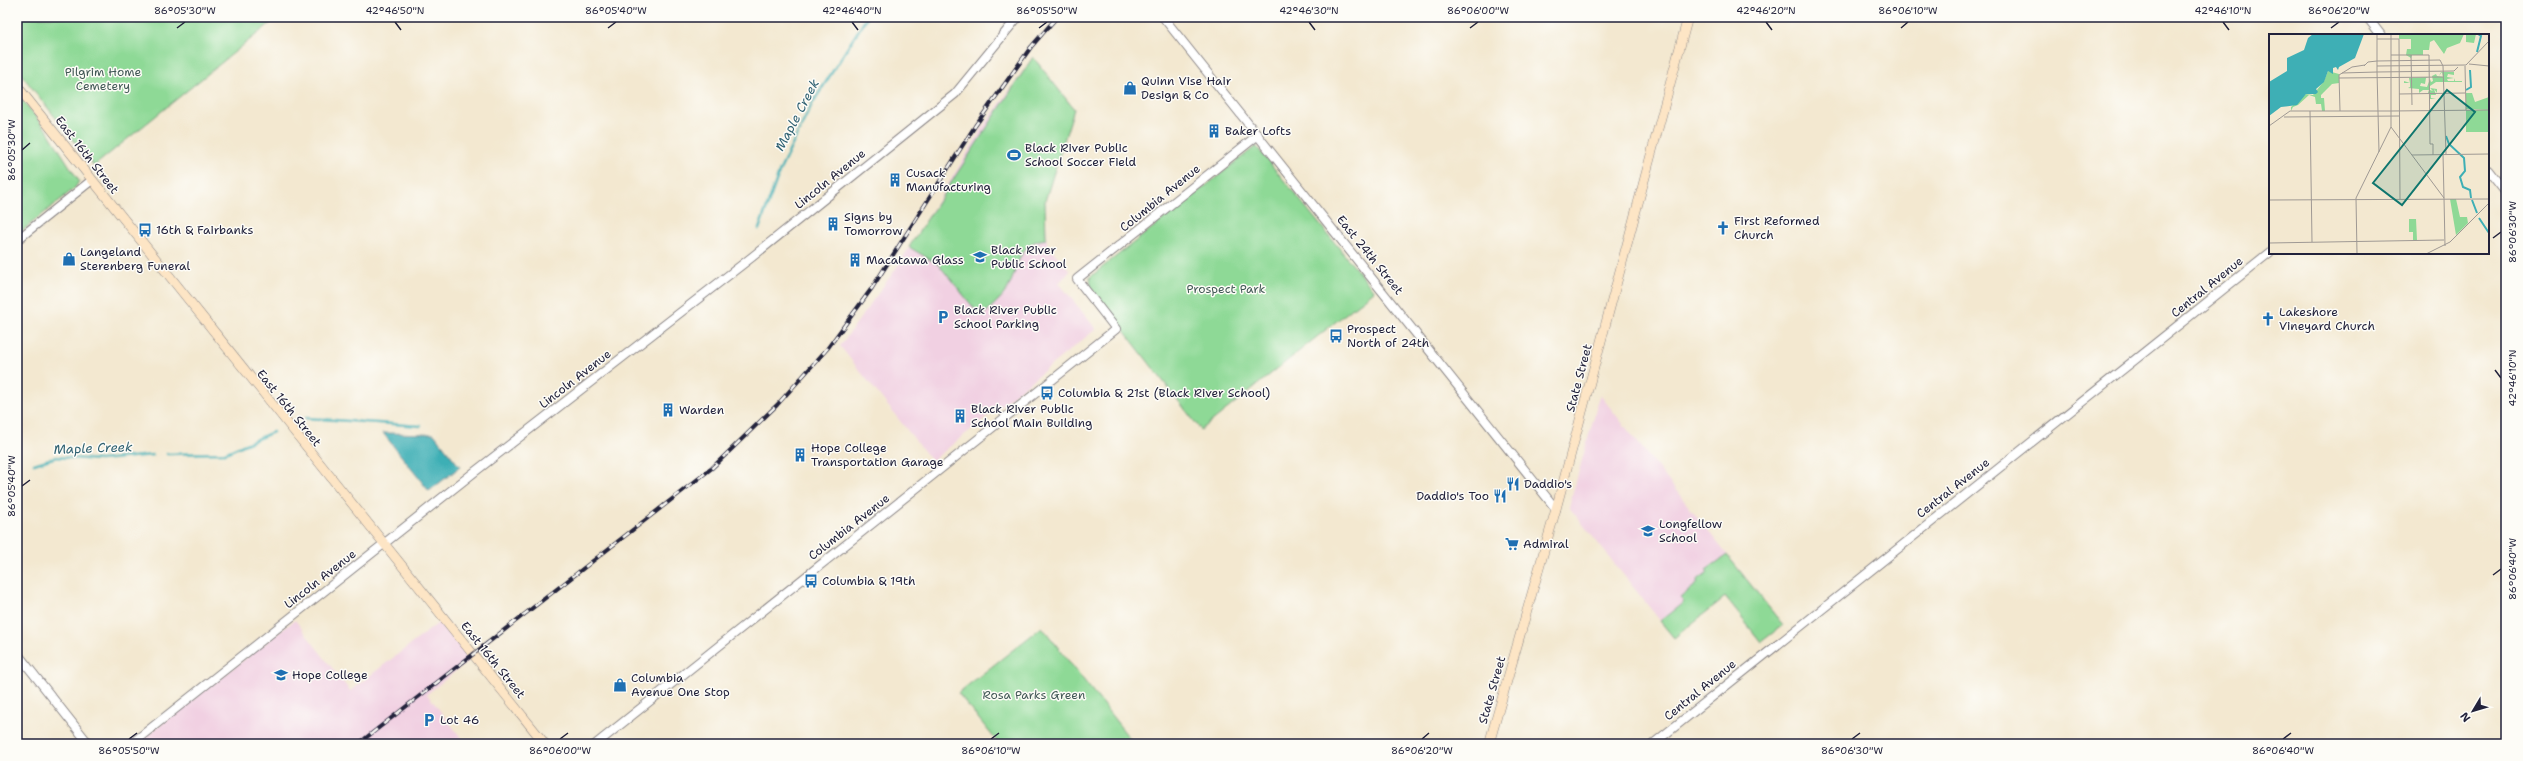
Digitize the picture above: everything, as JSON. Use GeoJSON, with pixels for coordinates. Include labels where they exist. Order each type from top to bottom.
{"type":"FeatureCollection","features":[{"type":"Feature","properties":{"kind":"main road","name":"State Street"},"geometry":{"type":"LineString","coordinates":[[1489,744],[1556,509],[1688,17]]}},
{"type":"Feature","properties":{"kind":"main road","name":"East 16th Street"},"geometry":{"type":"LineString","coordinates":[[17,86],[545,744]]}},
{"type":"Feature","properties":{"kind":"street","name":"Lincoln Avenue"},"geometry":{"type":"LineString","coordinates":[[131,744],[385,543],[752,257],[955,94],[1018,17]]}},
{"type":"Feature","properties":{"kind":"street","name":"East 24th Street"},"geometry":{"type":"LineString","coordinates":[[1163,17],[1556,509]]}},
{"type":"Feature","properties":{"kind":"street"},"geometry":{"type":"LineString","coordinates":[[2367,17],[2380,34]]}},
{"type":"Feature","properties":{"kind":"street","name":"Columbia Avenue"},"geometry":{"type":"LineString","coordinates":[[596,744],[1116,329],[1077,279],[1258,135]]}},
{"type":"Feature","properties":{"kind":"street"},"geometry":{"type":"LineString","coordinates":[[2489,171],[2506,193]]}},
{"type":"Feature","properties":{"kind":"street"},"geometry":{"type":"LineString","coordinates":[[17,240],[92,180]]}},
{"type":"Feature","properties":{"kind":"street","name":"Central Avenue"},"geometry":{"type":"LineString","coordinates":[[1652,744],[2269,253]]}},
{"type":"Feature","properties":{"kind":"street"},"geometry":{"type":"LineString","coordinates":[[17,653],[89,744]]}},
{"type":"Feature","properties":{"kind":"shaded area","name":"Black River Public School"},"geometry":{"type":"Polygon","coordinates":[[[1033,57],[1074,109],[1045,201],[1047,244],[1070,271],[1059,283],[1096,329],[932,461],[840,346],[897,267],[984,126],[1033,57]]]}},
{"type":"Feature","properties":{"kind":"shaded area","name":"Longfellow School"},"geometry":{"type":"Polygon","coordinates":[[[1600,395],[1783,625],[1761,642],[1725,597],[1674,638],[1569,507],[1600,395]]]}},
{"type":"Feature","properties":{"kind":"shaded area","name":"Hope College"},"geometry":{"type":"Polygon","coordinates":[[[295,620],[350,691],[441,621],[472,658],[427,694],[466,744],[136,744],[295,620]]]}},
{"type":"Feature","properties":{"kind":"green space","name":"Pilgrim Home Cemetery"},"geometry":{"type":"Polygon","coordinates":[[[17,17],[278,17],[94,166],[17,69],[17,17]]]}},
{"type":"Feature","properties":{"kind":"green space","name":"Black River Public School Soccer Field"},"geometry":{"type":"Polygon","coordinates":[[[1033,57],[1074,109],[1045,201],[1046,239],[1036,241],[1029,245],[1024,251],[1007,290],[983,315],[978,313],[939,265],[909,247],[1033,57]]]}},
{"type":"Feature","properties":{"kind":"green space"},"geometry":{"type":"Polygon","coordinates":[[[17,93],[48,132],[79,181],[75,188],[17,235],[17,93]]]}},
{"type":"Feature","properties":{"kind":"green space","name":"Prospect Park"},"geometry":{"type":"Polygon","coordinates":[[[1256,146],[1374,291],[1201,430],[1091,288],[1090,277],[1256,146]]]}},
{"type":"Feature","properties":{"kind":"green space"},"geometry":{"type":"Polygon","coordinates":[[[1727,555],[1783,625],[1761,642],[1725,597],[1674,638],[1660,621],[1684,602],[1680,598],[1698,583],[1696,581],[1708,572],[1706,570],[1727,555]]]}},
{"type":"Feature","properties":{"kind":"green space","name":"Rosa Parks Green"},"geometry":{"type":"Polygon","coordinates":[[[1042,627],[1134,744],[999,744],[958,693],[1042,627]]]}},
{"type":"Feature","properties":{"kind":"water"},"geometry":{"type":"Polygon","coordinates":[[[383,433],[434,434],[460,467],[429,491],[383,433]]]}},
{"type":"Feature","properties":{"kind":"waterway","name":"Maple Creek"},"geometry":{"type":"LineString","coordinates":[[759,229],[780,170],[812,104],[867,17]]}},
{"type":"Feature","properties":{"kind":"waterway","name":"Maple Creek"},"geometry":{"type":"LineString","coordinates":[[306,418],[421,426]]}},
{"type":"Feature","properties":{"kind":"waterway","name":"Maple Creek"},"geometry":{"type":"LineString","coordinates":[[167,454],[225,453],[273,432]]}},
{"type":"Feature","properties":{"kind":"waterway","name":"Maple Creek"},"geometry":{"type":"LineString","coordinates":[[34,464],[56,457],[100,460],[153,455]]}},
{"type":"Feature","properties":{"kind":"railway"},"geometry":{"type":"LineString","coordinates":[[358,744],[712,468],[777,405],[827,349],[872,288],[975,126],[1031,47],[1057,17]]}},
{"type":"Feature","properties":{"kind":"place","name":"Quinn Vise Hair Design & Co"},"geometry":{"type":"Point","coordinates":[1130,88]}},
{"type":"Feature","properties":{"kind":"place","name":"Baker Lofts"},"geometry":{"type":"Point","coordinates":[1214,131]}},
{"type":"Feature","properties":{"kind":"place","name":"Black River Public School Soccer Field"},"geometry":{"type":"Point","coordinates":[1014,155]}},
{"type":"Feature","properties":{"kind":"place","name":"Cusack Manufacturing"},"geometry":{"type":"Point","coordinates":[895,180]}},
{"type":"Feature","properties":{"kind":"place","name":"Signs by Tomorrow"},"geometry":{"type":"Point","coordinates":[833,224]}},
{"type":"Feature","properties":{"kind":"place","name":"First Reformed Church"},"geometry":{"type":"Point","coordinates":[1723,228]}},
{"type":"Feature","properties":{"kind":"place","name":"16th & Fairbanks"},"geometry":{"type":"Point","coordinates":[145,230]}},
{"type":"Feature","properties":{"kind":"place","name":"Black River Public School"},"geometry":{"type":"Point","coordinates":[980,257]}},
{"type":"Feature","properties":{"kind":"place","name":"Langeland Sterenberg Funeral"},"geometry":{"type":"Point","coordinates":[69,259]}},
{"type":"Feature","properties":{"kind":"place","name":"Macatawa Glass"},"geometry":{"type":"Point","coordinates":[855,260]}},
{"type":"Feature","properties":{"kind":"place","name":"Black River Public School Parking"},"geometry":{"type":"Point","coordinates":[943,317]}},
{"type":"Feature","properties":{"kind":"place","name":"Lakeshore Vineyard Church"},"geometry":{"type":"Point","coordinates":[2268,319]}},
{"type":"Feature","properties":{"kind":"place","name":"Prospect North of 24th"},"geometry":{"type":"Point","coordinates":[1336,336]}},
{"type":"Feature","properties":{"kind":"place","name":"Columbia & 21st (Black River School)"},"geometry":{"type":"Point","coordinates":[1047,393]}},
{"type":"Feature","properties":{"kind":"place","name":"Warden"},"geometry":{"type":"Point","coordinates":[668,410]}},
{"type":"Feature","properties":{"kind":"place","name":"Black River Public School Main Building"},"geometry":{"type":"Point","coordinates":[960,416]}},
{"type":"Feature","properties":{"kind":"place","name":"Hope College Transportation Garage"},"geometry":{"type":"Point","coordinates":[800,455]}},
{"type":"Feature","properties":{"kind":"place","name":"Daddio's"},"geometry":{"type":"Point","coordinates":[1513,484]}},
{"type":"Feature","properties":{"kind":"place","name":"Daddio's Too"},"geometry":{"type":"Point","coordinates":[1500,496]}},
{"type":"Feature","properties":{"kind":"place","name":"Longfellow School"},"geometry":{"type":"Point","coordinates":[1648,531]}},
{"type":"Feature","properties":{"kind":"place","name":"Admiral"},"geometry":{"type":"Point","coordinates":[1512,544]}},
{"type":"Feature","properties":{"kind":"place","name":"Columbia & 19th"},"geometry":{"type":"Point","coordinates":[811,581]}},
{"type":"Feature","properties":{"kind":"place","name":"Hope College"},"geometry":{"type":"Point","coordinates":[281,675]}},
{"type":"Feature","properties":{"kind":"place","name":"Columbia Avenue One Stop"},"geometry":{"type":"Point","coordinates":[620,685]}},
{"type":"Feature","properties":{"kind":"place","name":"Lot 46"},"geometry":{"type":"Point","coordinates":[429,720]}}]}
